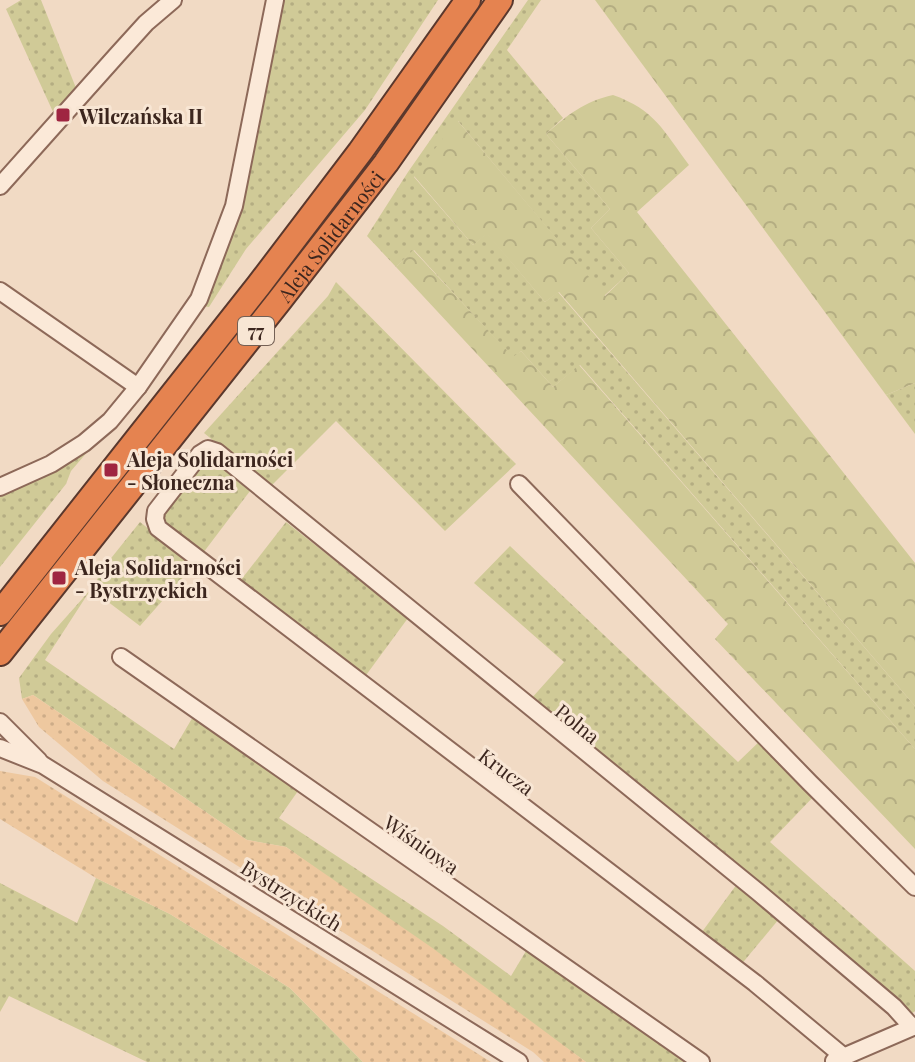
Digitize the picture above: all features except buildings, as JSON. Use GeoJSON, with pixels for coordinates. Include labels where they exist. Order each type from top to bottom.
{"type":"FeatureCollection","features":[{"type":"Feature","properties":{"kind":"highway","name":"Aleja Solidarności"},"geometry":{"type":"LineString","coordinates":[[0,613],[259,285],[360,152],[468,0]]}},
{"type":"Feature","properties":{"kind":"highway","name":"Aleja Solidarności"},"geometry":{"type":"LineString","coordinates":[[0,653],[378,173],[500,0]]}},
{"type":"Feature","properties":{"kind":"street"},"geometry":{"type":"LineString","coordinates":[[0,186],[146,23],[173,0]]}},
{"type":"Feature","properties":{"kind":"street"},"geometry":{"type":"LineString","coordinates":[[0,487],[51,464],[84,443],[110,421],[138,387],[199,299],[234,206],[275,0]]}},
{"type":"Feature","properties":{"kind":"street"},"geometry":{"type":"LineString","coordinates":[[0,291],[138,387]]}},
{"type":"Feature","properties":{"kind":"street","name":"Krucza"},"geometry":{"type":"LineString","coordinates":[[217,452],[208,449],[200,454],[156,511],[158,528],[743,974],[839,1060]]}},
{"type":"Feature","properties":{"kind":"street","name":"Polna"},"geometry":{"type":"LineString","coordinates":[[217,452],[758,892],[913,1026]]}},
{"type":"Feature","properties":{"kind":"street"},"geometry":{"type":"LineString","coordinates":[[519,484],[915,887]]}},
{"type":"Feature","properties":{"kind":"street","name":"Wiśniowa"},"geometry":{"type":"LineString","coordinates":[[121,657],[701,1062]]}},
{"type":"Feature","properties":{"kind":"street"},"geometry":{"type":"LineString","coordinates":[[0,722],[43,765]]}},
{"type":"Feature","properties":{"kind":"street"},"geometry":{"type":"LineString","coordinates":[[0,748],[43,765]]}},
{"type":"Feature","properties":{"kind":"street","name":"Bystrzyckich"},"geometry":{"type":"LineString","coordinates":[[43,765],[519,1062]]}},
{"type":"Feature","properties":{"kind":"street"},"geometry":{"type":"LineString","coordinates":[[839,1060],[913,1026]]}},
{"type":"Feature","properties":{"kind":"green space"},"geometry":{"type":"Polygon","coordinates":[[[21,0],[41,0],[76,88],[54,114],[6,9],[21,0]]]}},
{"type":"Feature","properties":{"kind":"green space"},"geometry":{"type":"Polygon","coordinates":[[[282,0],[438,0],[365,110],[246,249],[209,307],[201,306],[282,0]]]}},
{"type":"Feature","properties":{"kind":"green space"},"geometry":{"type":"Polygon","coordinates":[[[528,0],[541,0],[507,50],[563,118],[546,134],[610,209],[591,228],[629,273],[604,296],[458,121],[414,177],[473,245],[487,233],[545,302],[558,292],[915,706],[915,749],[580,365],[553,387],[521,351],[513,358],[414,250],[396,267],[367,236],[528,0]]]}},
{"type":"Feature","properties":{"kind":"green space"},"geometry":{"type":"Polygon","coordinates":[[[595,0],[915,0],[915,383],[886,395],[595,0]]]}},
{"type":"Feature","properties":{"kind":"green space"},"geometry":{"type":"Polygon","coordinates":[[[613,95],[649,115],[665,131],[689,165],[637,212],[915,563],[915,706],[559,292],[545,302],[487,234],[473,245],[414,176],[457,120],[605,296],[629,273],[591,228],[610,209],[546,134],[576,110],[613,95]]]}},
{"type":"Feature","properties":{"kind":"green space"},"geometry":{"type":"Polygon","coordinates":[[[413,250],[513,357],[521,351],[553,387],[579,365],[915,749],[915,849],[715,639],[728,624],[396,267],[413,250]]]}},
{"type":"Feature","properties":{"kind":"green space"},"geometry":{"type":"Polygon","coordinates":[[[336,282],[516,464],[445,531],[336,421],[270,487],[204,433],[328,296],[336,282]]]}},
{"type":"Feature","properties":{"kind":"green space"},"geometry":{"type":"Polygon","coordinates":[[[915,383],[915,434],[886,395],[915,383]]]}},
{"type":"Feature","properties":{"kind":"green space"},"geometry":{"type":"Polygon","coordinates":[[[89,450],[0,567],[0,495],[51,472],[89,450]]]}},
{"type":"Feature","properties":{"kind":"green space"},"geometry":{"type":"Polygon","coordinates":[[[207,458],[211,458],[250,491],[200,557],[165,526],[161,513],[207,458]]]}},
{"type":"Feature","properties":{"kind":"green space"},"geometry":{"type":"Polygon","coordinates":[[[140,522],[194,565],[140,626],[91,589],[140,522]]]}},
{"type":"Feature","properties":{"kind":"green space"},"geometry":{"type":"Polygon","coordinates":[[[286,522],[408,618],[361,682],[237,585],[286,522]]]}},
{"type":"Feature","properties":{"kind":"green space"},"geometry":{"type":"Polygon","coordinates":[[[510,546],[738,762],[763,738],[816,794],[770,842],[915,971],[915,1011],[911,1014],[530,700],[564,662],[474,583],[510,546]]]}},
{"type":"Feature","properties":{"kind":"green space"},"geometry":{"type":"Polygon","coordinates":[[[91,589],[45,660],[174,749],[194,715],[298,791],[279,818],[443,926],[511,976],[529,946],[692,1062],[586,1062],[286,847],[247,840],[33,695],[22,699],[19,678],[51,634],[91,589]]]}},
{"type":"Feature","properties":{"kind":"green space"},"geometry":{"type":"Polygon","coordinates":[[[96,878],[170,914],[290,988],[363,1062],[147,1062],[9,996],[0,1012],[0,883],[77,923],[96,878]]]}},
{"type":"Feature","properties":{"kind":"green space"},"geometry":{"type":"Polygon","coordinates":[[[737,884],[779,919],[740,966],[699,936],[737,884]]]}},
{"type":"Feature","properties":{"kind":"sand"},"geometry":{"type":"Polygon","coordinates":[[[33,695],[247,840],[286,847],[431,947],[586,1062],[544,1062],[533,1052],[103,781],[39,727],[22,699],[33,695]]]}},
{"type":"Feature","properties":{"kind":"sand"},"geometry":{"type":"Polygon","coordinates":[[[0,771],[35,777],[491,1062],[363,1062],[290,988],[170,914],[96,878],[0,819],[0,771]]]}},
{"type":"Feature","properties":{"kind":"place","name":"Wilczańska II"},"geometry":{"type":"Point","coordinates":[63,115]}},
{"type":"Feature","properties":{"kind":"place","name":"Aleja Solidarności - Słoneczna"},"geometry":{"type":"Point","coordinates":[111,470]}},
{"type":"Feature","properties":{"kind":"place","name":"Aleja Solidarności - Bystrzyckich"},"geometry":{"type":"Point","coordinates":[59,578]}}]}
